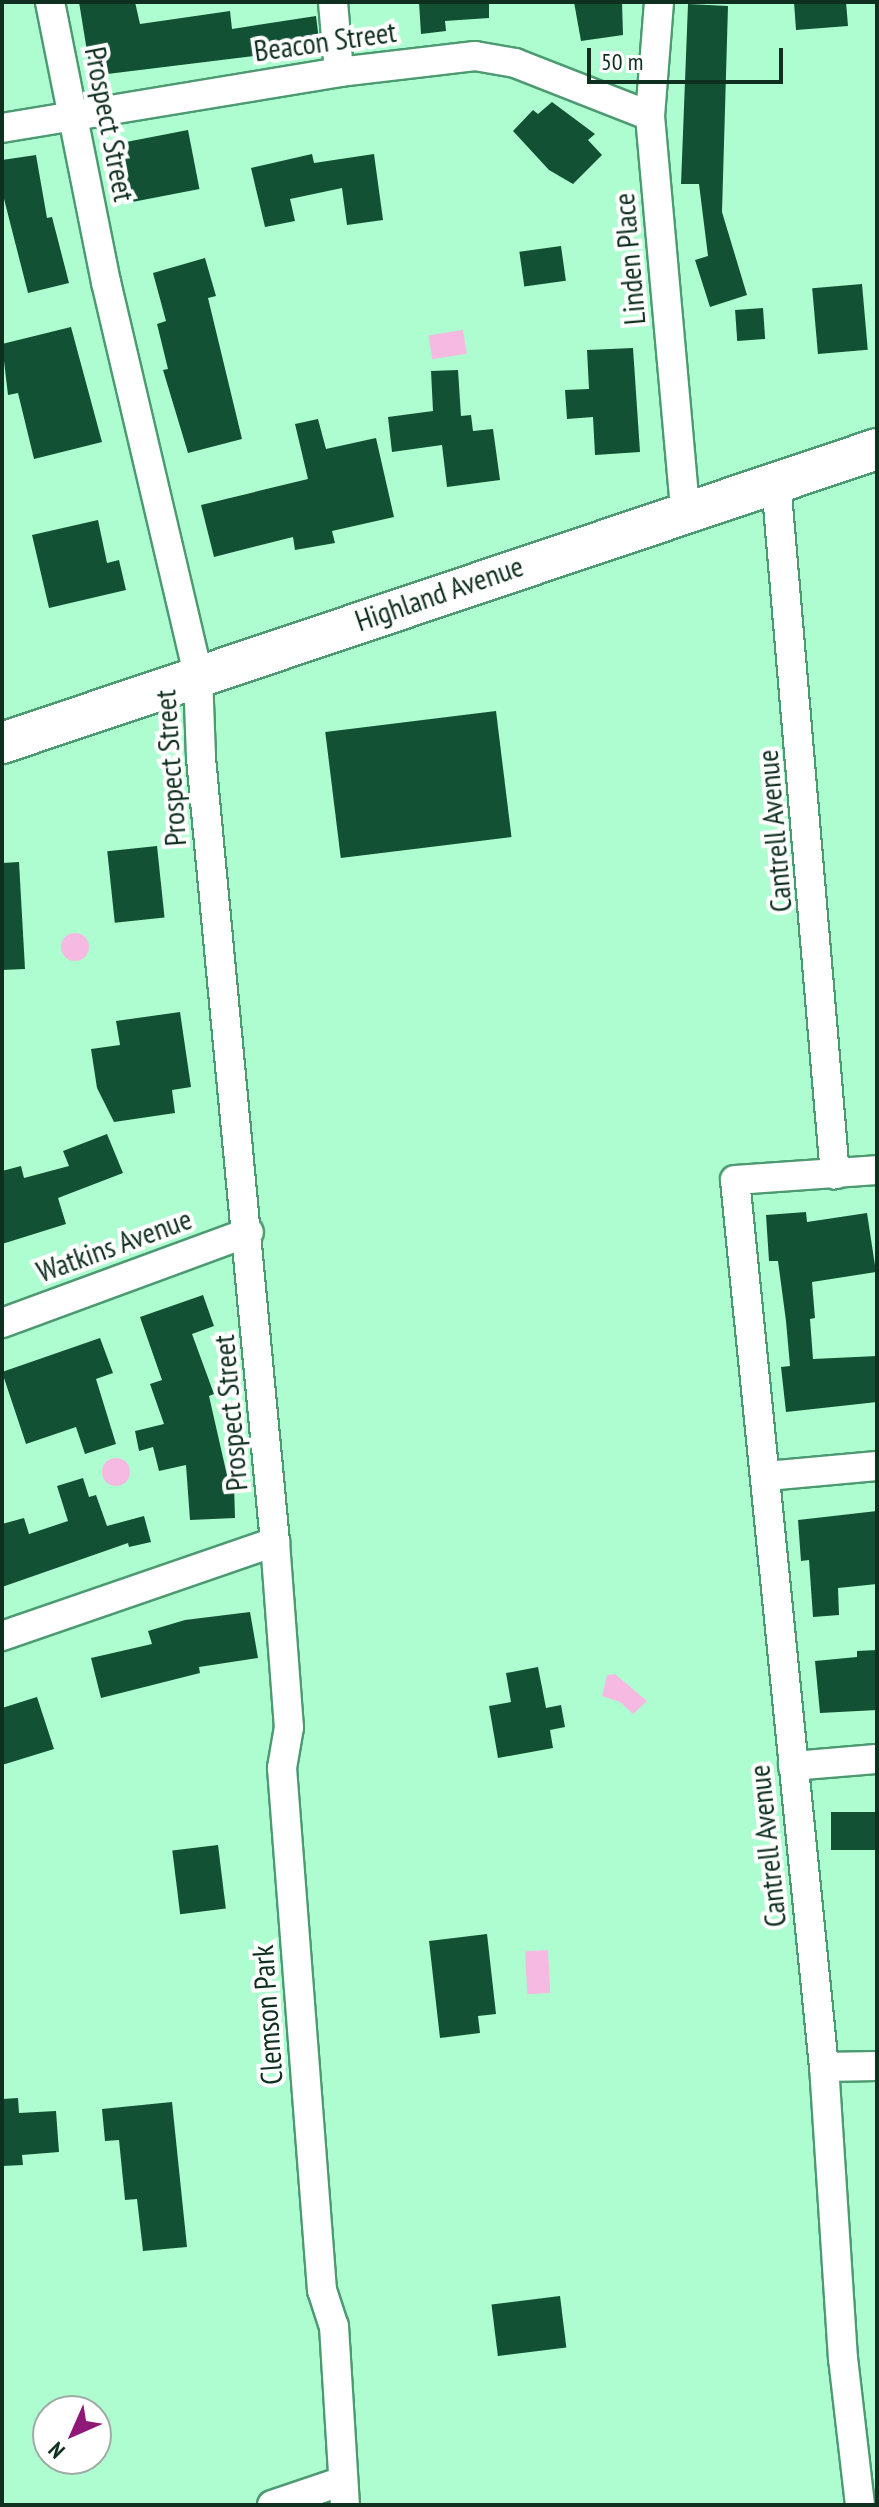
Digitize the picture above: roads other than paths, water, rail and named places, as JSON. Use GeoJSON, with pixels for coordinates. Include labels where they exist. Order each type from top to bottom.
{"type":"FeatureCollection","features":[{"type":"Feature","properties":{"kind":"street","name":"Prospect Street"},"geometry":{"type":"LineString","coordinates":[[50,2],[76,113],[106,282],[198,675],[201,758],[249,1232],[275,1542]]}},
{"type":"Feature","properties":{"kind":"street"},"geometry":{"type":"LineString","coordinates":[[333,2],[339,72]]}},
{"type":"Feature","properties":{"kind":"street","name":"Linden Place"},"geometry":{"type":"LineString","coordinates":[[659,2],[650,116],[685,510]]}},
{"type":"Feature","properties":{"kind":"street","name":"Beacon Street"},"geometry":{"type":"LineString","coordinates":[[2,128],[76,113],[339,72],[475,56],[515,63],[650,116]]}},
{"type":"Feature","properties":{"kind":"street","name":"Highland Avenue"},"geometry":{"type":"LineString","coordinates":[[2,743],[685,510],[877,449]]}},
{"type":"Feature","properties":{"kind":"street","name":"Cantrell Avenue"},"geometry":{"type":"LineString","coordinates":[[776,482],[835,1174],[735,1180],[824,2067],[843,2359],[860,2505]]}},
{"type":"Feature","properties":{"kind":"street"},"geometry":{"type":"LineString","coordinates":[[835,1174],[877,1170]]}},
{"type":"Feature","properties":{"kind":"street","name":"Watkins Avenue"},"geometry":{"type":"LineString","coordinates":[[2,1323],[249,1232]]}},
{"type":"Feature","properties":{"kind":"street"},"geometry":{"type":"LineString","coordinates":[[767,1476],[877,1466]]}},
{"type":"Feature","properties":{"kind":"street"},"geometry":{"type":"LineString","coordinates":[[2,1636],[275,1542]]}},
{"type":"Feature","properties":{"kind":"street","name":"Clemson Park"},"geometry":{"type":"LineString","coordinates":[[272,2505],[344,2493],[334,2326],[322,2290],[282,1768],[289,1727],[275,1542]]}},
{"type":"Feature","properties":{"kind":"street"},"geometry":{"type":"LineString","coordinates":[[793,1766],[877,1759]]}},
{"type":"Feature","properties":{"kind":"street"},"geometry":{"type":"LineString","coordinates":[[824,2067],[877,2066]]}}]}
